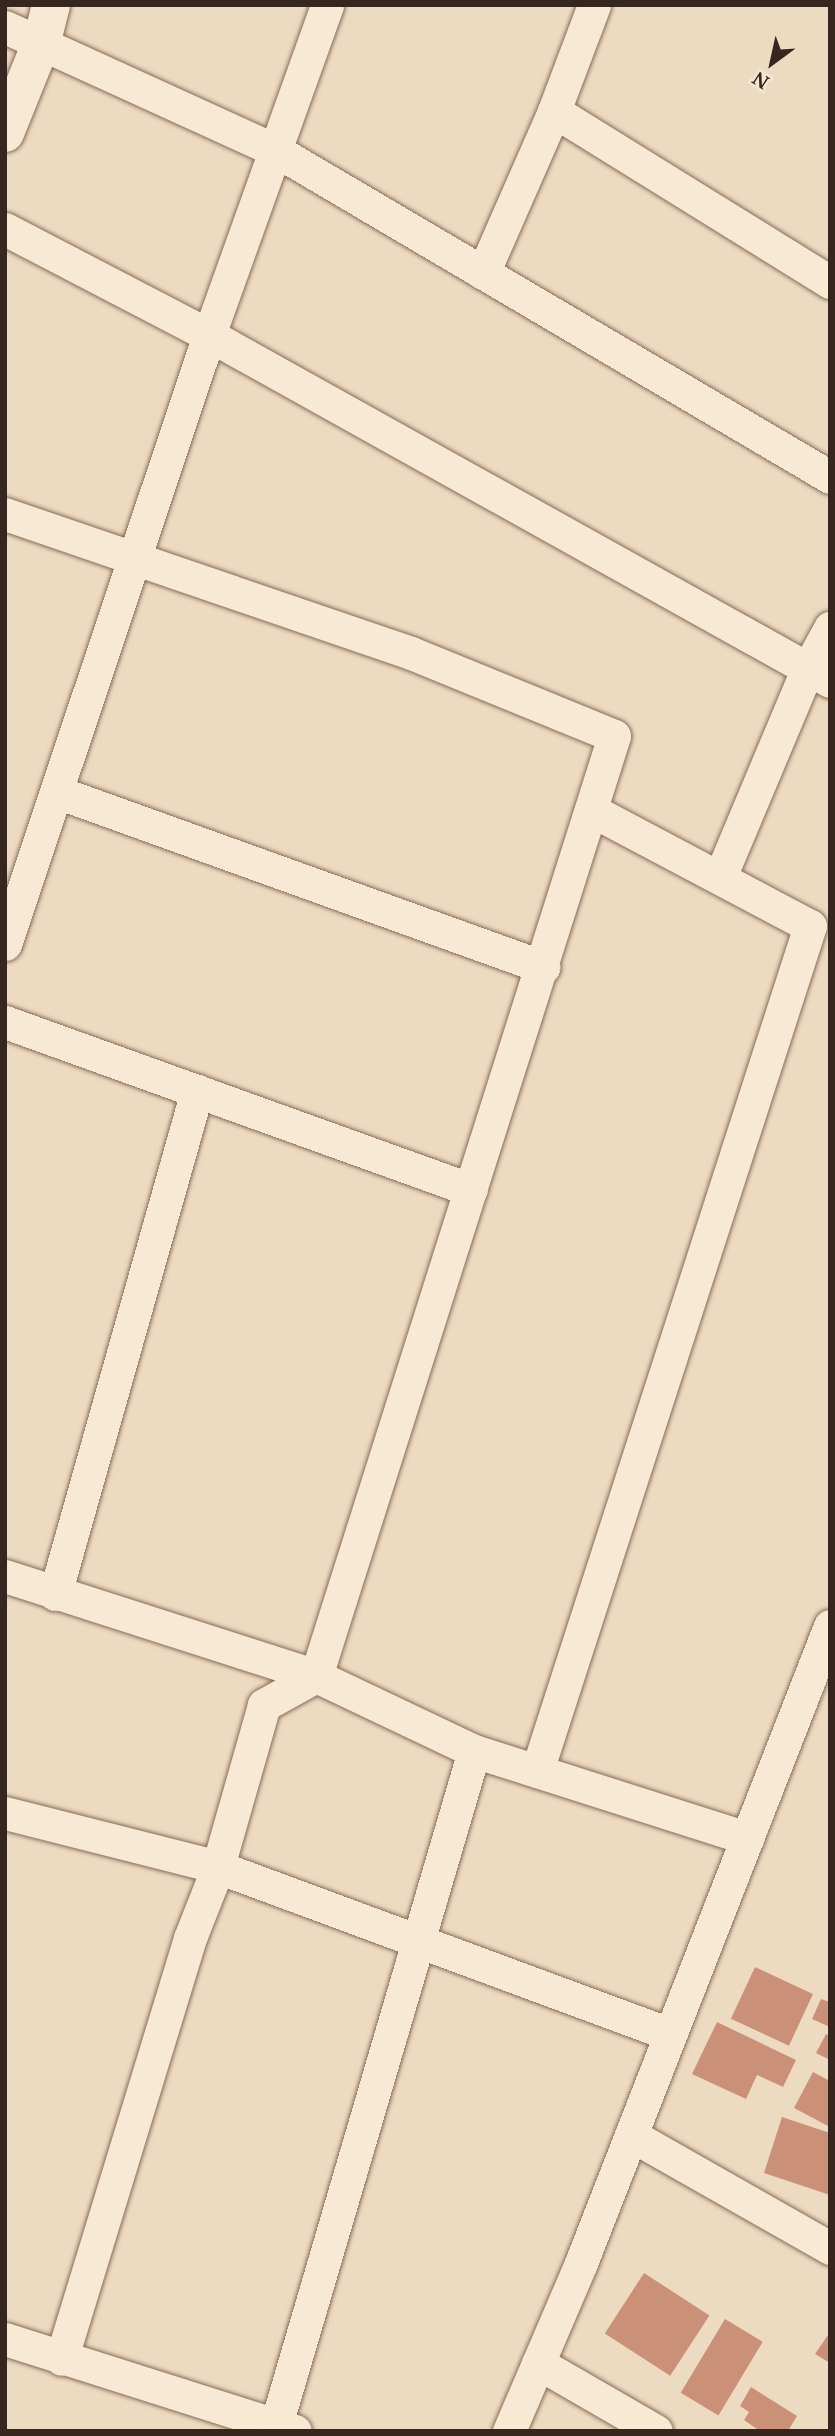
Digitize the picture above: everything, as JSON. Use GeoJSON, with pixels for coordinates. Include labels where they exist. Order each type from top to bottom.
{"type":"FeatureCollection","features":[{"type":"Feature","properties":{"kind":"street"},"geometry":{"type":"LineString","coordinates":[[5,944],[209,335],[327,5]]}},
{"type":"Feature","properties":{"kind":"street"},"geometry":{"type":"LineString","coordinates":[[483,272],[554,111],[594,5]]}},
{"type":"Feature","properties":{"kind":"street"},"geometry":{"type":"LineString","coordinates":[[5,133],[47,23]]}},
{"type":"Feature","properties":{"kind":"street"},"geometry":{"type":"LineString","coordinates":[[5,27],[47,23],[275,150],[830,477]]}},
{"type":"Feature","properties":{"kind":"street"},"geometry":{"type":"LineString","coordinates":[[554,111],[830,282]]}},
{"type":"Feature","properties":{"kind":"street"},"geometry":{"type":"LineString","coordinates":[[5,229],[209,335],[819,675]]}},
{"type":"Feature","properties":{"kind":"street"},"geometry":{"type":"LineString","coordinates":[[5,514],[411,653],[614,736],[316,1676],[264,1705],[218,1867],[190,1938],[61,2359]]}},
{"type":"Feature","properties":{"kind":"street"},"geometry":{"type":"LineString","coordinates":[[720,877],[819,675],[830,628]]}},
{"type":"Feature","properties":{"kind":"street"},"geometry":{"type":"LineString","coordinates":[[57,792],[542,967]]}},
{"type":"Feature","properties":{"kind":"street"},"geometry":{"type":"LineString","coordinates":[[537,1771],[820,929],[591,810]]}},
{"type":"Feature","properties":{"kind":"street"},"geometry":{"type":"LineString","coordinates":[[5,1022],[471,1190]]}},
{"type":"Feature","properties":{"kind":"street"},"geometry":{"type":"LineString","coordinates":[[55,1594],[197,1091]]}},
{"type":"Feature","properties":{"kind":"street"},"geometry":{"type":"LineString","coordinates":[[5,1576],[316,1676],[474,1751],[747,1838]]}},
{"type":"Feature","properties":{"kind":"street"},"geometry":{"type":"LineString","coordinates":[[509,2431],[631,2135],[830,1626]]}},
{"type":"Feature","properties":{"kind":"street"},"geometry":{"type":"LineString","coordinates":[[5,2339],[285,2428],[419,1939],[474,1751]]}},
{"type":"Feature","properties":{"kind":"street"},"geometry":{"type":"LineString","coordinates":[[5,1813],[218,1867],[419,1939],[670,2034]]}},
{"type":"Feature","properties":{"kind":"street"},"geometry":{"type":"LineString","coordinates":[[631,2135],[830,2248]]}},
{"type":"Feature","properties":{"kind":"street"},"geometry":{"type":"LineString","coordinates":[[538,2364],[656,2431]]}},
{"type":"Feature","properties":{"kind":"building"},"geometry":{"type":"Polygon","coordinates":[[[755,1967],[813,1994],[789,2046],[731,2019],[755,1967]]]}},
{"type":"Feature","properties":{"kind":"building"},"geometry":{"type":"Polygon","coordinates":[[[821,1999],[830,2002],[830,2027],[812,2019],[821,1999]]]}},
{"type":"Feature","properties":{"kind":"building"},"geometry":{"type":"Polygon","coordinates":[[[717,2022],[796,2060],[783,2087],[757,2075],[746,2099],[692,2074],[717,2022]]]}},
{"type":"Feature","properties":{"kind":"building"},"geometry":{"type":"Polygon","coordinates":[[[826,2034],[830,2036],[830,2060],[816,2053],[826,2034]]]}},
{"type":"Feature","properties":{"kind":"building"},"geometry":{"type":"Polygon","coordinates":[[[813,2072],[830,2081],[830,2127],[794,2108],[813,2072]]]}},
{"type":"Feature","properties":{"kind":"building"},"geometry":{"type":"Polygon","coordinates":[[[782,2117],[830,2133],[830,2195],[764,2173],[782,2117]]]}},
{"type":"Feature","properties":{"kind":"building"},"geometry":{"type":"Polygon","coordinates":[[[644,2273],[709,2315],[670,2376],[605,2333],[644,2273]]]}},
{"type":"Feature","properties":{"kind":"building"},"geometry":{"type":"Polygon","coordinates":[[[725,2319],[763,2342],[718,2415],[681,2393],[725,2319]]]}},
{"type":"Feature","properties":{"kind":"building"},"geometry":{"type":"Polygon","coordinates":[[[830,2332],[830,2363],[815,2354],[830,2332]]]}},
{"type":"Feature","properties":{"kind":"building"},"geometry":{"type":"Polygon","coordinates":[[[751,2387],[797,2416],[788,2431],[760,2431],[744,2420],[749,2412],[740,2406],[751,2387]]]}}]}
